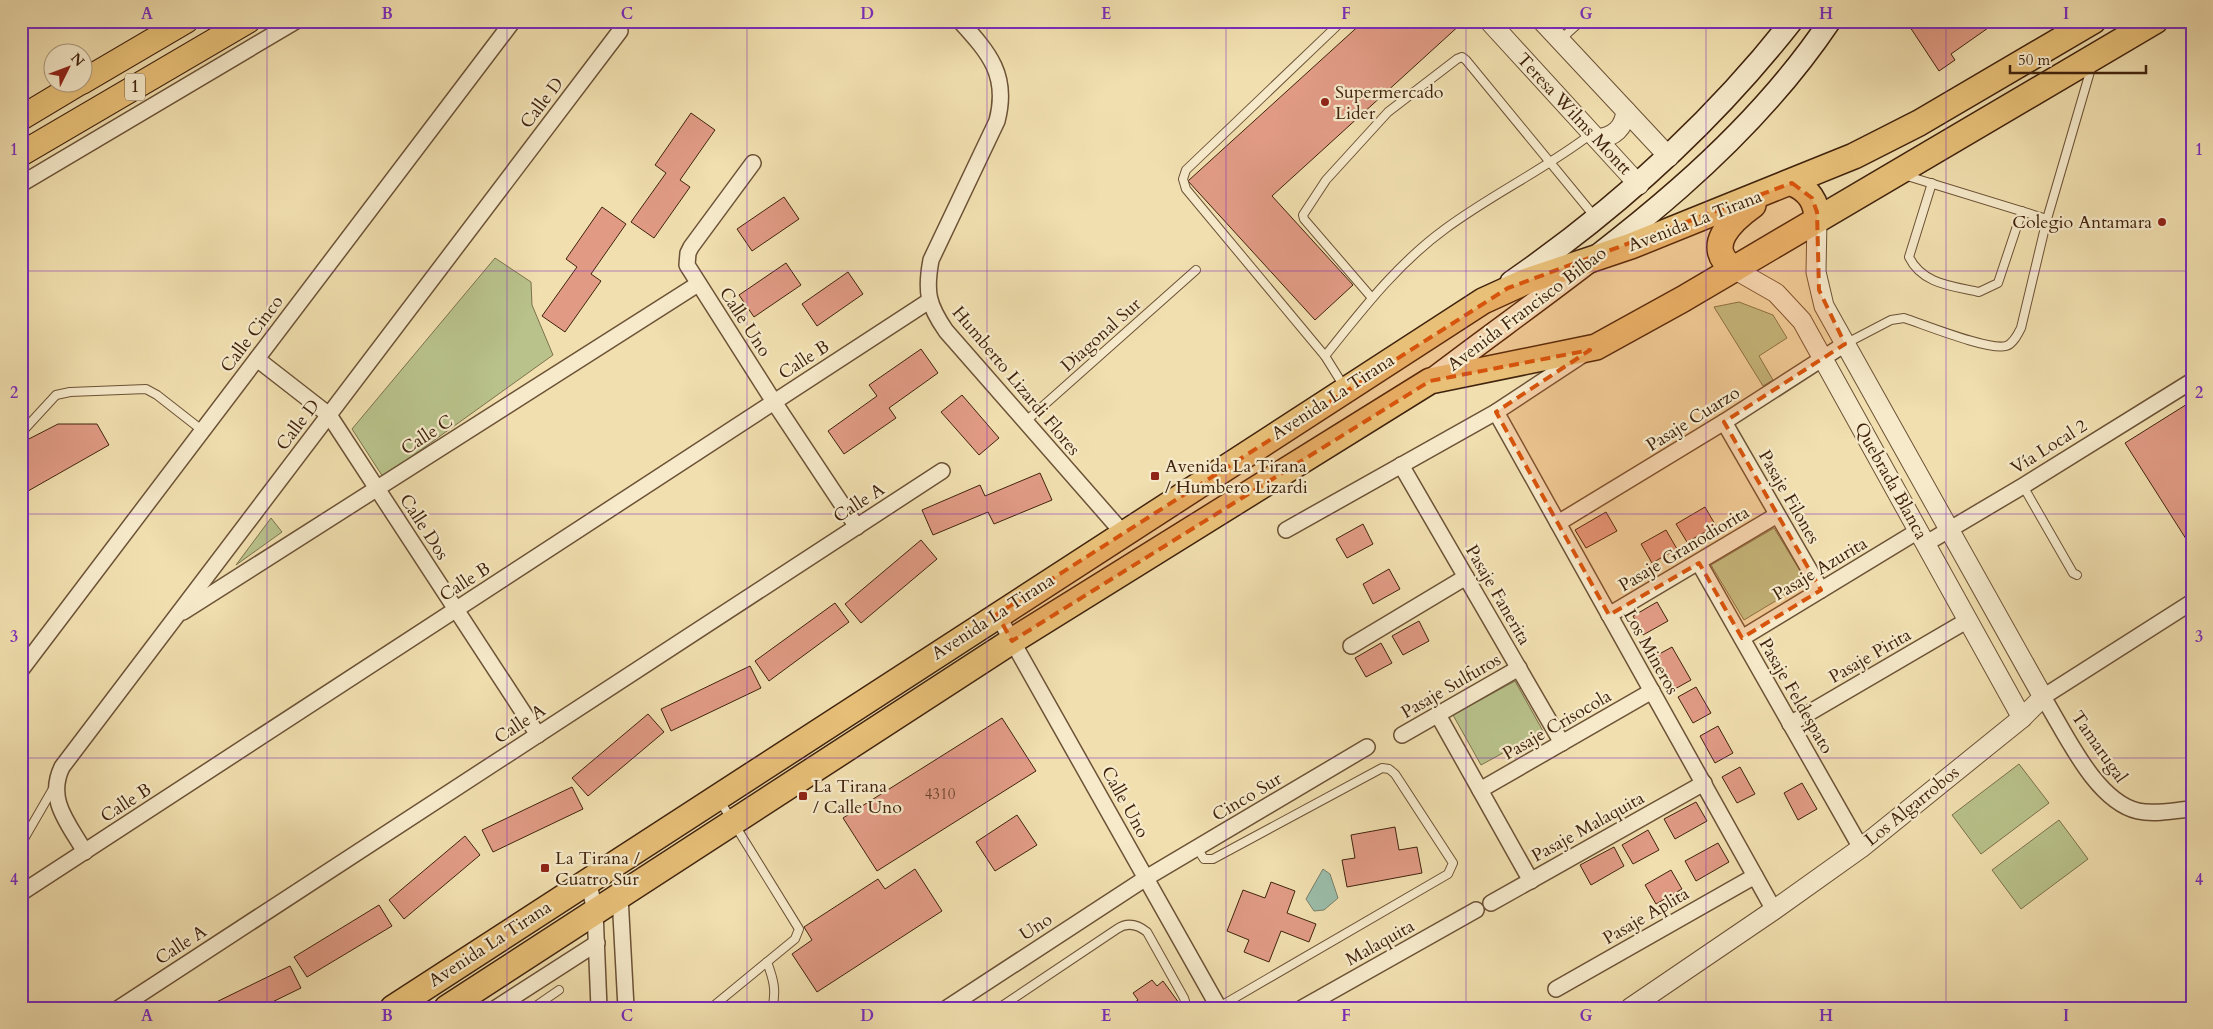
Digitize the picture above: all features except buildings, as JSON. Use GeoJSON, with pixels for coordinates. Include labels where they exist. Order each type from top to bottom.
{"type":"FeatureCollection","features":[{"type":"Feature","properties":{"kind":"highway","name":"Avenida La Tirana"},"geometry":{"type":"LineString","coordinates":[[393,1008],[997,614],[1483,301],[1526,280],[1593,259],[1781,187],[1887,140],[2093,21]]}},
{"type":"Feature","properties":{"kind":"highway","name":"Avenida La Tirana"},"geometry":{"type":"LineString","coordinates":[[447,1008],[1012,641],[1430,381],[1596,346],[1734,269],[2155,21]]}},
{"type":"Feature","properties":{"kind":"highway"},"geometry":{"type":"LineString","coordinates":[[1734,269],[1724,260],[1720,252],[1720,244],[1724,232],[1736,219],[1781,187],[1807,191],[1812,198],[1816,220]]}},
{"type":"Feature","properties":{"kind":"main road","name":"1"},"geometry":{"type":"LineString","coordinates":[[92,76],[186,21]]}},
{"type":"Feature","properties":{"kind":"main road","name":"1"},"geometry":{"type":"LineString","coordinates":[[21,154],[248,21]]}},
{"type":"Feature","properties":{"kind":"main road","name":"Avenida Francisco Bilbao"},"geometry":{"type":"LineString","coordinates":[[1483,301],[1597,219],[1669,157],[1736,90],[1792,21]]}},
{"type":"Feature","properties":{"kind":"main road","name":"Avenida Francisco Bilbao"},"geometry":{"type":"LineString","coordinates":[[1430,381],[1663,204],[1728,142],[1795,68],[1831,23]]}},
{"type":"Feature","properties":{"kind":"main road","name":"1"},"geometry":{"type":"LineString","coordinates":[[21,118],[65,92]]}},
{"type":"Feature","properties":{"kind":"street"},"geometry":{"type":"LineString","coordinates":[[21,184],[296,21]]}},
{"type":"Feature","properties":{"kind":"street","name":"Calle Cinco"},"geometry":{"type":"LineString","coordinates":[[21,670],[513,21]]}},
{"type":"Feature","properties":{"kind":"street","name":"Humberto Lizardi Flores"},"geometry":{"type":"LineString","coordinates":[[960,21],[992,60],[998,74],[1001,99],[997,121],[934,254],[928,278],[929,301],[933,312],[946,331],[1123,533]]}},
{"type":"Feature","properties":{"kind":"street","name":"Teresa Wilms Montt"},"geometry":{"type":"LineString","coordinates":[[1489,21],[1638,185]]}},
{"type":"Feature","properties":{"kind":"street"},"geometry":{"type":"LineString","coordinates":[[1542,21],[1669,157]]}},
{"type":"Feature","properties":{"kind":"street","name":"Calle D"},"geometry":{"type":"LineString","coordinates":[[56,783],[67,760],[620,32]]}},
{"type":"Feature","properties":{"kind":"street"},"geometry":{"type":"LineString","coordinates":[[1594,137],[1612,135],[1618,130],[1626,111]]}},
{"type":"Feature","properties":{"kind":"street","name":"Calle Uno"},"geometry":{"type":"LineString","coordinates":[[753,163],[688,253],[687,265],[774,402],[857,527]]}},
{"type":"Feature","properties":{"kind":"street","name":"Quebrada Blanca"},"geometry":{"type":"LineString","coordinates":[[1816,220],[1816,272],[1824,306],[2043,697]]}},
{"type":"Feature","properties":{"kind":"street","name":"Quebrada Blanca"},"geometry":{"type":"LineString","coordinates":[[1734,269],[1765,286],[1786,301],[1802,321],[2022,718]]}},
{"type":"Feature","properties":{"kind":"street","name":"Calle C"},"geometry":{"type":"LineString","coordinates":[[175,617],[698,284]]}},
{"type":"Feature","properties":{"kind":"street","name":"Calle B"},"geometry":{"type":"LineString","coordinates":[[21,893],[929,301]]}},
{"type":"Feature","properties":{"kind":"street","name":"Pasaje Cuarzo"},"geometry":{"type":"LineString","coordinates":[[1558,523],[1724,422],[1845,344]]}},
{"type":"Feature","properties":{"kind":"street","name":"Avenida La Tirana"},"geometry":{"type":"LineString","coordinates":[[1286,530],[1496,412],[1596,346]]}},
{"type":"Feature","properties":{"kind":"street","name":"Calle Dos"},"geometry":{"type":"LineString","coordinates":[[257,359],[329,415],[538,735]]}},
{"type":"Feature","properties":{"kind":"street","name":"Vía Local 2"},"geometry":{"type":"LineString","coordinates":[[1922,537],[1951,530],[2192,381]]}},
{"type":"Feature","properties":{"kind":"street","name":"Los Mineros"},"geometry":{"type":"LineString","coordinates":[[1496,412],[1774,910]]}},
{"type":"Feature","properties":{"kind":"street","name":"Pasaje Filones"},"geometry":{"type":"LineString","coordinates":[[1724,422],[1821,590]]}},
{"type":"Feature","properties":{"kind":"street","name":"Pasaje Fanerita"},"geometry":{"type":"LineString","coordinates":[[1402,465],[1562,743]]}},
{"type":"Feature","properties":{"kind":"street","name":"Calle A"},"geometry":{"type":"LineString","coordinates":[[119,1008],[942,472]]}},
{"type":"Feature","properties":{"kind":"street","name":"Pasaje Granodiorita"},"geometry":{"type":"LineString","coordinates":[[1610,616],[1778,515]]}},
{"type":"Feature","properties":{"kind":"street","name":"Pasaje Azurita"},"geometry":{"type":"LineString","coordinates":[[1742,638],[1821,590],[1922,537]]}},
{"type":"Feature","properties":{"kind":"street","name":"Pasaje Feldespato"},"geometry":{"type":"LineString","coordinates":[[1699,562],[1860,848]]}},
{"type":"Feature","properties":{"kind":"street"},"geometry":{"type":"LineString","coordinates":[[1351,646],[1466,577]]}},
{"type":"Feature","properties":{"kind":"street","name":"Los Algarrobos"},"geometry":{"type":"LineString","coordinates":[[1630,1008],[1774,910],[1860,848],[2022,718],[2043,697],[2192,602]]}},
{"type":"Feature","properties":{"kind":"street","name":"Calle Uno"},"geometry":{"type":"LineString","coordinates":[[997,614],[1219,1007]]}},
{"type":"Feature","properties":{"kind":"street","name":"Pasaje Pirita"},"geometry":{"type":"LineString","coordinates":[[1790,724],[1968,620]]}},
{"type":"Feature","properties":{"kind":"street","name":"Pasaje Sulfuros"},"geometry":{"type":"LineString","coordinates":[[1402,735],[1519,668]]}},
{"type":"Feature","properties":{"kind":"street","name":"Pasaje Crisocola"},"geometry":{"type":"LineString","coordinates":[[1480,790],[1652,691]]}},
{"type":"Feature","properties":{"kind":"street","name":"Tamarugal"},"geometry":{"type":"LineString","coordinates":[[2043,697],[2095,781],[2110,798],[2138,811],[2185,809]]}},
{"type":"Feature","properties":{"kind":"street"},"geometry":{"type":"LineString","coordinates":[[1438,715],[1531,881]]}},
{"type":"Feature","properties":{"kind":"street","name":"Cinco Sur"},"geometry":{"type":"LineString","coordinates":[[1146,878],[1367,747]]}},
{"type":"Feature","properties":{"kind":"street"},"geometry":{"type":"LineString","coordinates":[[56,783],[56,801],[59,809],[86,852]]}},
{"type":"Feature","properties":{"kind":"street","name":"Pasaje Malaquita"},"geometry":{"type":"LineString","coordinates":[[1491,903],[1704,783]]}},
{"type":"Feature","properties":{"kind":"street"},"geometry":{"type":"LineString","coordinates":[[2185,809],[2192,801]]}},
{"type":"Feature","properties":{"kind":"street","name":"Pasaje Aplita"},"geometry":{"type":"LineString","coordinates":[[1556,989],[1755,876]]}},
{"type":"Feature","properties":{"kind":"street","name":"Uno"},"geometry":{"type":"LineString","coordinates":[[947,1008],[1146,878]]}},
{"type":"Feature","properties":{"kind":"street"},"geometry":{"type":"LineString","coordinates":[[588,880],[595,912],[599,1008]]}},
{"type":"Feature","properties":{"kind":"street"},"geometry":{"type":"LineString","coordinates":[[620,896],[626,1008]]}},
{"type":"Feature","properties":{"kind":"street","name":"Malaquita"},"geometry":{"type":"LineString","coordinates":[[1302,1008],[1476,910]]}},
{"type":"Feature","properties":{"kind":"street"},"geometry":{"type":"LineString","coordinates":[[496,1008],[597,943]]}},
{"type":"Feature","properties":{"kind":"lane"},"geometry":{"type":"LineString","coordinates":[[1342,21],[1186,170],[1184,180],[1186,189],[1325,356],[1346,389]]}},
{"type":"Feature","properties":{"kind":"lane"},"geometry":{"type":"LineString","coordinates":[[1559,40],[1581,21]]}},
{"type":"Feature","properties":{"kind":"lane"},"geometry":{"type":"LineString","coordinates":[[1372,298],[1304,219],[1303,215],[1326,180],[1388,112],[1457,58],[1462,57],[1466,60],[1553,162],[1597,219]]}},
{"type":"Feature","properties":{"kind":"lane"},"geometry":{"type":"LineString","coordinates":[[1845,344],[1891,320],[1904,318],[1987,345],[2006,346],[2014,340],[2021,328],[2047,219],[2094,57]]}},
{"type":"Feature","properties":{"kind":"lane"},"geometry":{"type":"LineString","coordinates":[[1325,356],[1372,298],[1408,259],[1445,229],[1483,203],[1594,137]]}},
{"type":"Feature","properties":{"kind":"lane"},"geometry":{"type":"LineString","coordinates":[[1897,173],[2047,219]]}},
{"type":"Feature","properties":{"kind":"lane"},"geometry":{"type":"LineString","coordinates":[[1932,184],[1909,258],[1920,274],[1937,282],[1979,292],[1998,283],[2022,211]]}},
{"type":"Feature","properties":{"kind":"lane","name":"Diagonal Sur"},"geometry":{"type":"LineString","coordinates":[[1025,422],[1196,270]]}},
{"type":"Feature","properties":{"kind":"lane"},"geometry":{"type":"LineString","coordinates":[[21,433],[56,395],[70,392],[146,389],[157,395],[203,431]]}},
{"type":"Feature","properties":{"kind":"lane"},"geometry":{"type":"LineString","coordinates":[[2023,486],[2073,573],[2077,575]]}},
{"type":"Feature","properties":{"kind":"lane"},"geometry":{"type":"LineString","coordinates":[[1197,848],[1204,859],[1214,860],[1382,768],[1389,769],[1396,774],[1453,863],[1448,874],[1219,1007]]}},
{"type":"Feature","properties":{"kind":"lane"},"geometry":{"type":"LineString","coordinates":[[21,844],[56,783]]}},
{"type":"Feature","properties":{"kind":"lane"},"geometry":{"type":"LineString","coordinates":[[711,1008],[795,939],[799,925],[717,796]]}},
{"type":"Feature","properties":{"kind":"lane"},"geometry":{"type":"LineString","coordinates":[[999,1008],[1127,924],[1138,926],[1146,932],[1184,998],[1187,1008]]}},
{"type":"Feature","properties":{"kind":"lane"},"geometry":{"type":"LineString","coordinates":[[767,962],[776,995],[772,1008]]}},
{"type":"Feature","properties":{"kind":"lane"},"geometry":{"type":"LineString","coordinates":[[533,1008],[559,990]]}},
{"type":"Feature","properties":{"kind":"highlighted area"},"geometry":{"type":"Polygon","coordinates":[[[1792,183],[1812,198],[1817,212],[1819,290],[1845,344],[1724,422],[1821,590],[1742,638],[1699,563],[1609,615],[1496,412],[1590,350],[1430,381],[1012,641],[997,614],[1508,288],[1792,183]]]}},
{"type":"Feature","properties":{"kind":"green space"},"geometry":{"type":"Polygon","coordinates":[[[495,258],[531,282],[532,305],[553,355],[383,477],[352,429],[495,258]]]}},
{"type":"Feature","properties":{"kind":"green space"},"geometry":{"type":"Polygon","coordinates":[[[1739,302],[1773,315],[1787,338],[1759,356],[1773,380],[1763,386],[1714,307],[1739,302]]]}},
{"type":"Feature","properties":{"kind":"green space"},"geometry":{"type":"Polygon","coordinates":[[[271,518],[282,532],[236,565],[271,518]]]}},
{"type":"Feature","properties":{"kind":"green space"},"geometry":{"type":"Polygon","coordinates":[[[1774,528],[1807,582],[1744,620],[1711,565],[1774,528]]]}},
{"type":"Feature","properties":{"kind":"green space"},"geometry":{"type":"Polygon","coordinates":[[[1515,681],[1543,731],[1481,765],[1453,715],[1515,681]]]}},
{"type":"Feature","properties":{"kind":"green space"},"geometry":{"type":"Polygon","coordinates":[[[2019,764],[2049,803],[1981,854],[1952,815],[2019,764]]]}},
{"type":"Feature","properties":{"kind":"green space"},"geometry":{"type":"Polygon","coordinates":[[[2059,820],[2088,859],[2021,909],[1992,870],[2059,820]]]}},
{"type":"Feature","properties":{"kind":"shaded area"},"geometry":{"type":"Polygon","coordinates":[[[1323,869],[1330,874],[1338,898],[1324,910],[1314,911],[1306,899],[1323,869]]]}},
{"type":"Feature","properties":{"kind":"place","name":"Supermercado Lider"},"geometry":{"type":"Point","coordinates":[1325,102]}},
{"type":"Feature","properties":{"kind":"place","name":"Colegio Antamara"},"geometry":{"type":"Point","coordinates":[2162,222]}},
{"type":"Feature","properties":{"kind":"place","name":"Avenida La Tirana / Humbero Lizardi"},"geometry":{"type":"Point","coordinates":[1155,476]}},
{"type":"Feature","properties":{"kind":"place","name":"La Tirana / Calle Uno"},"geometry":{"type":"Point","coordinates":[803,796]}},
{"type":"Feature","properties":{"kind":"place","name":"La Tirana / Cuatro Sur"},"geometry":{"type":"Point","coordinates":[545,868]}}]}
